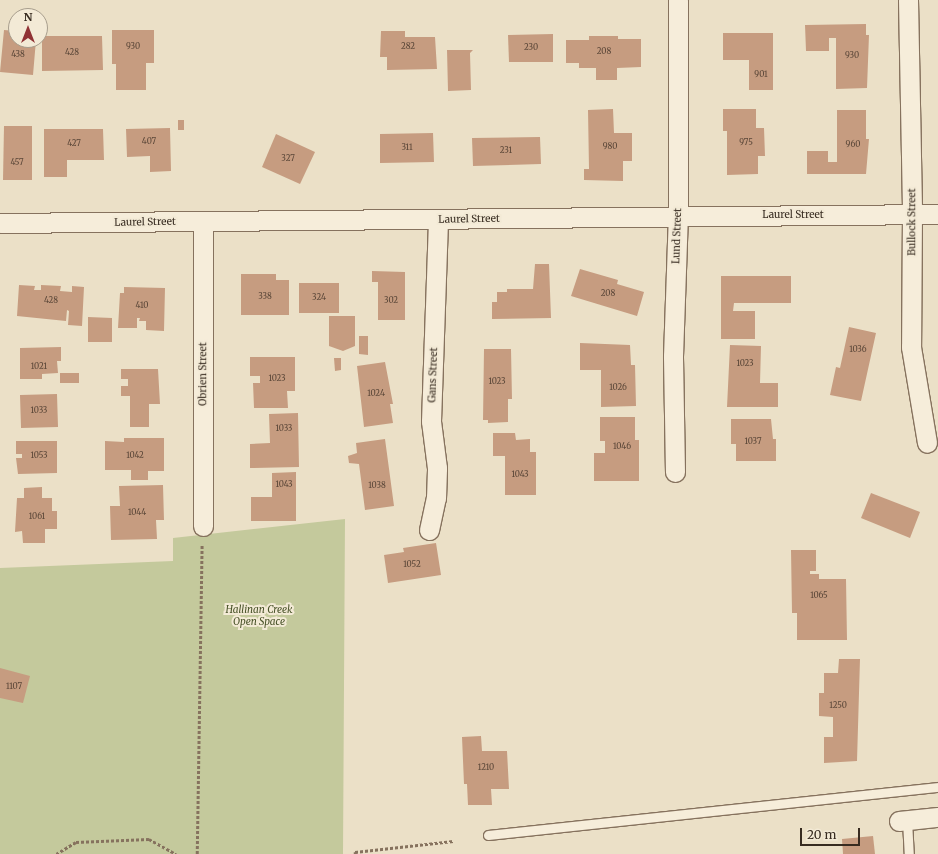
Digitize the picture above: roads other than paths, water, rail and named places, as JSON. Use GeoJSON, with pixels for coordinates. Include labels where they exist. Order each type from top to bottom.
{"type":"FeatureCollection","features":[{"type":"Feature","properties":{"kind":"street","name":"Lund Street"},"geometry":{"type":"LineString","coordinates":[[675,472],[672,356],[678,215],[678,0]]}},
{"type":"Feature","properties":{"kind":"street","name":"Bullock Street"},"geometry":{"type":"LineString","coordinates":[[908,0],[912,214],[911,347],[927,443]]}},
{"type":"Feature","properties":{"kind":"street","name":"Laurel Street"},"geometry":{"type":"LineString","coordinates":[[0,223],[438,220],[678,215],[938,214]]}},
{"type":"Feature","properties":{"kind":"street","name":"Gans Street"},"geometry":{"type":"LineString","coordinates":[[429,530],[436,498],[437,468],[431,421],[438,220]]}},
{"type":"Feature","properties":{"kind":"street","name":"Obrien Street"},"geometry":{"type":"LineString","coordinates":[[203,221],[203,526]]}},
{"type":"Feature","properties":{"kind":"street"},"geometry":{"type":"LineString","coordinates":[[903,820],[938,816]]}},
{"type":"Feature","properties":{"kind":"lane"},"geometry":{"type":"LineString","coordinates":[[488,835],[938,787]]}},
{"type":"Feature","properties":{"kind":"lane"},"geometry":{"type":"LineString","coordinates":[[903,820],[909,854]]}},
{"type":"Feature","properties":{"kind":"park label","name":"Hallinan Creek Open Space"},"geometry":{"type":"Point","coordinates":[259,614]}}]}
